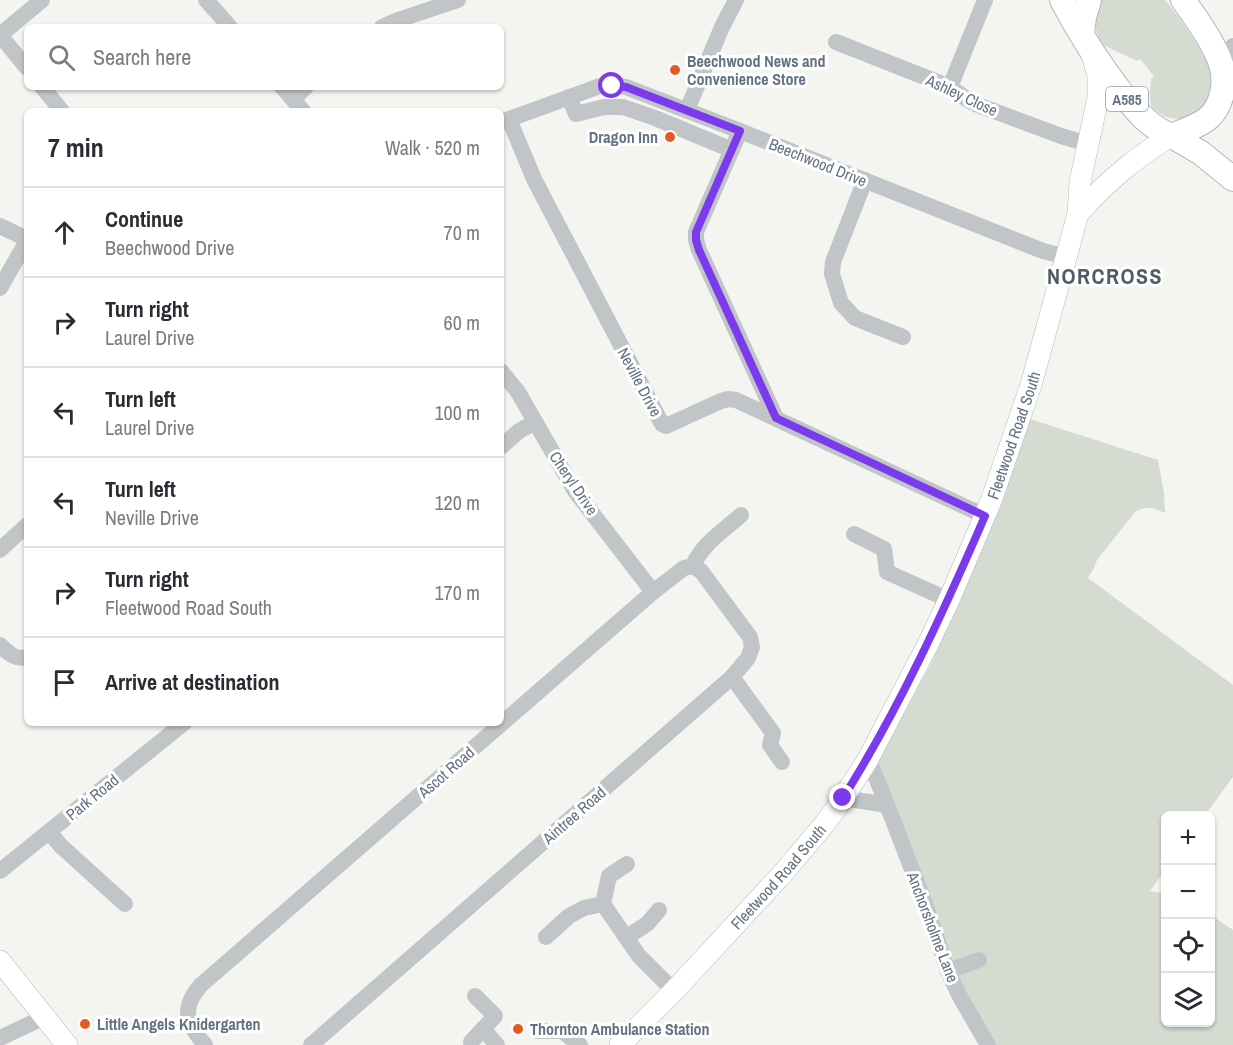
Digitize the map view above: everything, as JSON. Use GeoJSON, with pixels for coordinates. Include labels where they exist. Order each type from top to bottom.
{"type":"FeatureCollection","features":[{"type":"Feature","properties":{"kind":"highway","name":"A585"},"geometry":{"type":"LineString","coordinates":[[1062,0],[1086,43],[1138,114],[1201,153],[1233,179]]}},
{"type":"Feature","properties":{"kind":"highway"},"geometry":{"type":"LineString","coordinates":[[1086,43],[1084,17],[1089,0]]}},
{"type":"Feature","properties":{"kind":"highway"},"geometry":{"type":"LineString","coordinates":[[1183,0],[1212,44],[1225,59],[1233,90]]}},
{"type":"Feature","properties":{"kind":"highway"},"geometry":{"type":"LineString","coordinates":[[1172,136],[1206,120],[1216,108],[1222,91],[1225,59]]}},
{"type":"Feature","properties":{"kind":"main road","name":"Fleetwood Road South"},"geometry":{"type":"LineString","coordinates":[[620,1045],[674,991],[784,872],[822,827],[867,761],[949,600],[985,516],[1031,385],[1078,214],[1080,182],[1097,108],[1099,86],[1098,75],[1086,43]]}},
{"type":"Feature","properties":{"kind":"main road","name":"Fleetwood Road South"},"geometry":{"type":"LineString","coordinates":[[1078,214],[1125,167],[1172,136]]}},
{"type":"Feature","properties":{"kind":"main road"},"geometry":{"type":"LineString","coordinates":[[0,961],[45,1016],[60,1043]]}},
{"type":"Feature","properties":{"kind":"street"},"geometry":{"type":"LineString","coordinates":[[24,64],[0,35],[42,0]]}},
{"type":"Feature","properties":{"kind":"street"},"geometry":{"type":"LineString","coordinates":[[208,0],[228,24]]}},
{"type":"Feature","properties":{"kind":"street"},"geometry":{"type":"LineString","coordinates":[[389,24],[458,0]]}},
{"type":"Feature","properties":{"kind":"street"},"geometry":{"type":"LineString","coordinates":[[950,87],[985,0]]}},
{"type":"Feature","properties":{"kind":"street"},"geometry":{"type":"LineString","coordinates":[[687,110],[734,1]]}},
{"type":"Feature","properties":{"kind":"street","name":"Ashley Close"},"geometry":{"type":"LineString","coordinates":[[836,42],[950,87],[978,105],[1088,144]]}},
{"type":"Feature","properties":{"kind":"street","name":"Beechwood Drive"},"geometry":{"type":"LineString","coordinates":[[505,120],[600,86],[626,87],[1043,251],[1066,257]]}},
{"type":"Feature","properties":{"kind":"street"},"geometry":{"type":"LineString","coordinates":[[44,90],[60,108]]}},
{"type":"Feature","properties":{"kind":"street"},"geometry":{"type":"LineString","coordinates":[[569,97],[576,114],[604,107],[623,107],[732,150]]}},
{"type":"Feature","properties":{"kind":"street","name":"Neville Drive"},"geometry":{"type":"LineString","coordinates":[[505,120],[662,424],[666,426],[721,401],[736,400],[985,516]]}},
{"type":"Feature","properties":{"kind":"street"},"geometry":{"type":"LineString","coordinates":[[740,131],[696,232],[696,240],[776,418]]}},
{"type":"Feature","properties":{"kind":"street"},"geometry":{"type":"LineString","coordinates":[[865,180],[833,262],[832,274],[841,303],[855,318],[903,337]]}},
{"type":"Feature","properties":{"kind":"street"},"geometry":{"type":"LineString","coordinates":[[0,226],[24,238]]}},
{"type":"Feature","properties":{"kind":"street"},"geometry":{"type":"LineString","coordinates":[[0,288],[24,245]]}},
{"type":"Feature","properties":{"kind":"street","name":"Cheryl Drive"},"geometry":{"type":"LineString","coordinates":[[504,374],[518,392],[575,491],[653,592]]}},
{"type":"Feature","properties":{"kind":"street"},"geometry":{"type":"LineString","coordinates":[[504,444],[519,430],[535,422]]}},
{"type":"Feature","properties":{"kind":"street","name":"Ascot Road"},"geometry":{"type":"LineString","coordinates":[[504,722],[653,592],[684,568],[693,566],[703,549],[741,515]]}},
{"type":"Feature","properties":{"kind":"street"},"geometry":{"type":"LineString","coordinates":[[0,550],[24,528]]}},
{"type":"Feature","properties":{"kind":"street"},"geometry":{"type":"LineString","coordinates":[[854,534],[884,549],[887,572],[949,600]]}},
{"type":"Feature","properties":{"kind":"street","name":"Aintree Road"},"geometry":{"type":"LineString","coordinates":[[311,1045],[732,677],[748,658],[752,647],[750,637],[701,571],[693,566]]}},
{"type":"Feature","properties":{"kind":"street"},"geometry":{"type":"LineString","coordinates":[[0,645],[8,654],[16,658],[24,657]]}},
{"type":"Feature","properties":{"kind":"street"},"geometry":{"type":"LineString","coordinates":[[732,677],[772,733],[770,745],[782,762]]}},
{"type":"Feature","properties":{"kind":"street","name":"Park Road"},"geometry":{"type":"LineString","coordinates":[[0,871],[180,726]]}},
{"type":"Feature","properties":{"kind":"street","name":"Ascot Road"},"geometry":{"type":"LineString","coordinates":[[205,1045],[189,1022],[188,1011],[194,993],[201,985],[499,726]]}},
{"type":"Feature","properties":{"kind":"street","name":"Anchorsholme Lane"},"geometry":{"type":"LineString","coordinates":[[867,761],[887,805],[948,971],[988,1045]]}},
{"type":"Feature","properties":{"kind":"street"},"geometry":{"type":"LineString","coordinates":[[843,798],[887,805]]}},
{"type":"Feature","properties":{"kind":"street"},"geometry":{"type":"LineString","coordinates":[[49,832],[61,846],[125,904]]}},
{"type":"Feature","properties":{"kind":"street"},"geometry":{"type":"LineString","coordinates":[[627,864],[609,876],[603,904],[639,956],[674,991]]}},
{"type":"Feature","properties":{"kind":"street"},"geometry":{"type":"LineString","coordinates":[[546,937],[569,916],[584,908],[603,904]]}},
{"type":"Feature","properties":{"kind":"street"},"geometry":{"type":"LineString","coordinates":[[627,937],[647,924],[659,910]]}},
{"type":"Feature","properties":{"kind":"street"},"geometry":{"type":"LineString","coordinates":[[948,971],[979,960]]}},
{"type":"Feature","properties":{"kind":"street"},"geometry":{"type":"LineString","coordinates":[[475,996],[495,1016],[477,1035],[497,1045]]}},
{"type":"Feature","properties":{"kind":"street"},"geometry":{"type":"LineString","coordinates":[[0,1038],[45,1016]]}},
{"type":"Feature","properties":{"kind":"street"},"geometry":{"type":"LineString","coordinates":[[538,1031],[562,1031],[580,1045]]}},
{"type":"Feature","properties":{"kind":"shaded area"},"geometry":{"type":"Polygon","coordinates":[[[1101,0],[1165,0],[1195,40],[1212,76],[1212,89],[1200,110],[1188,117],[1174,119],[1166,117],[1152,107],[1150,93],[1151,79],[1154,76],[1140,59],[1137,61],[1103,45],[1097,34],[1095,23],[1101,0]]]}},
{"type":"Feature","properties":{"kind":"shaded area"},"geometry":{"type":"Polygon","coordinates":[[[1030,419],[1158,460],[1165,513],[1150,508],[1143,508],[1135,512],[1097,560],[1088,578],[1233,685],[1233,777],[1208,811],[1161,811],[1161,876],[1150,891],[1161,893],[1161,1027],[1215,1027],[1215,918],[1233,930],[1233,1045],[988,1045],[873,770],[928,669],[950,622],[1030,419]]]}},
{"type":"Feature","properties":{"kind":"place","name":"Beechwood News and Convenience Store"},"geometry":{"type":"Point","coordinates":[675,70]}},
{"type":"Feature","properties":{"kind":"place","name":"Dragon Inn"},"geometry":{"type":"Point","coordinates":[670,137]}},
{"type":"Feature","properties":{"kind":"place","name":"Little Angels Knidergarten"},"geometry":{"type":"Point","coordinates":[85,1024]}},
{"type":"Feature","properties":{"kind":"place","name":"Thornton Ambulance Station"},"geometry":{"type":"Point","coordinates":[518,1029]}},
{"type":"Feature","properties":{"kind":"district","name":"NORCROSS"},"geometry":{"type":"Point","coordinates":[1105,276]}},
{"type":"Feature","properties":{"kind":"route"},"geometry":{"type":"LineString","coordinates":[[612,86],[626,87],[740,131],[696,232],[696,240],[776,418],[985,516],[928,644],[867,761],[843,798]]}}]}
